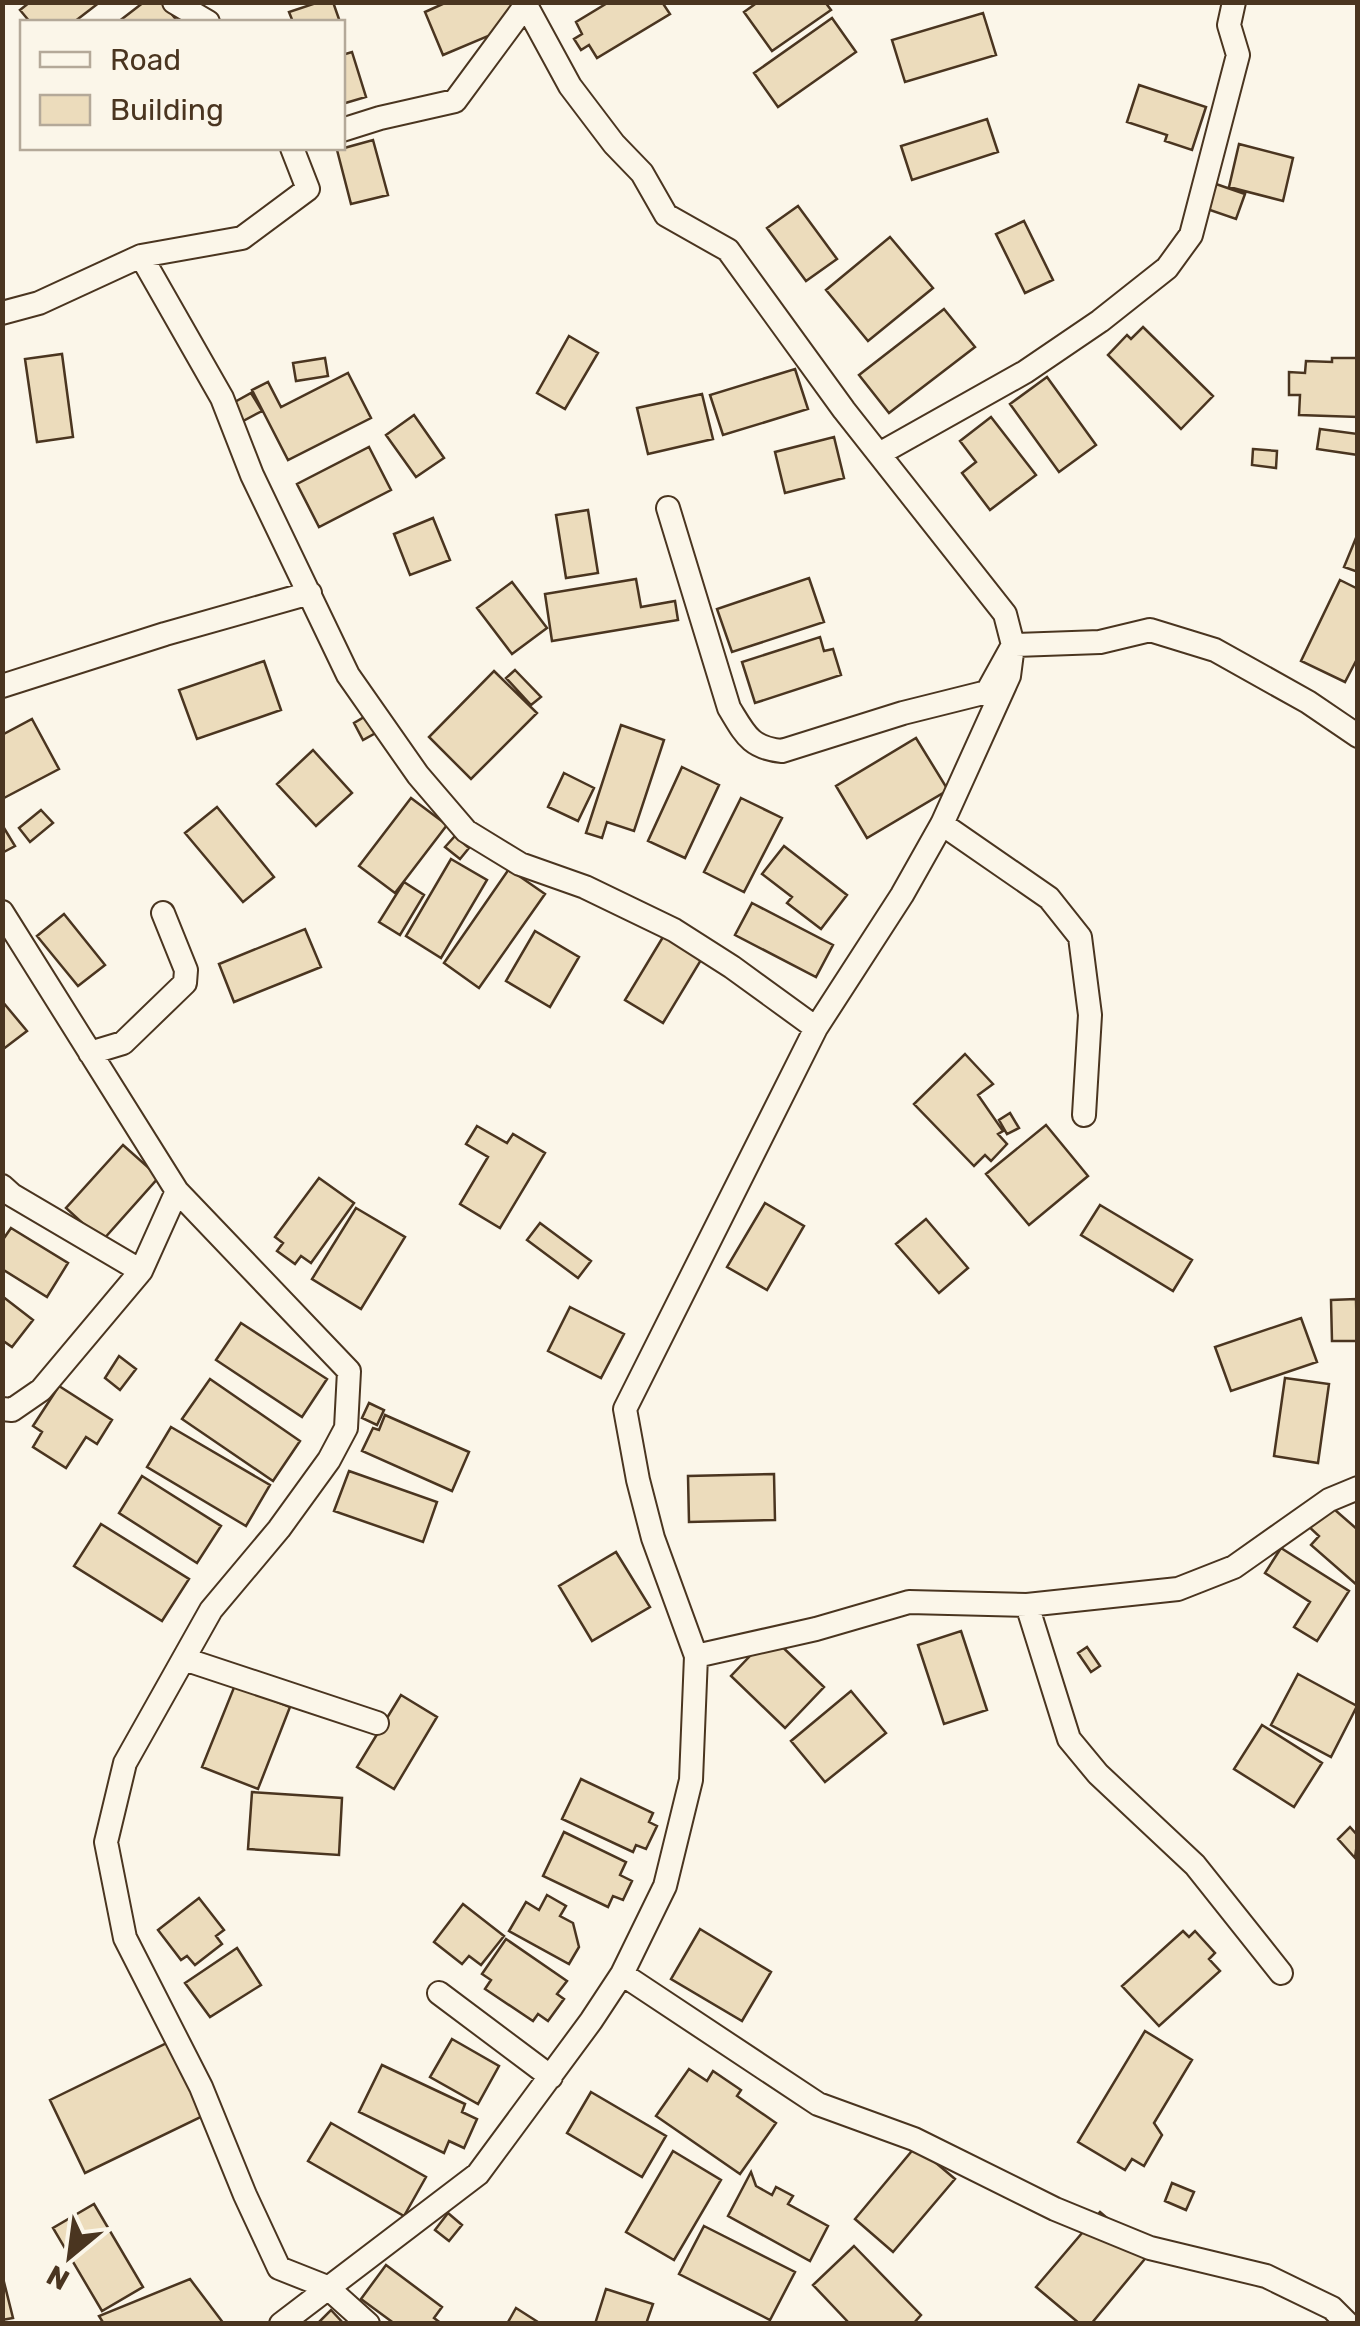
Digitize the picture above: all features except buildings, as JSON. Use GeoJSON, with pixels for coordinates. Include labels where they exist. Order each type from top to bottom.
{"type":"FeatureCollection","features":[{"type":"Feature","properties":{"kind":"street"},"geometry":{"type":"LineString","coordinates":[[174,2],[205,20]]}},
{"type":"Feature","properties":{"kind":"street"},"geometry":{"type":"LineString","coordinates":[[879,454],[1025,372],[1100,322],[1168,268],[1191,235],[1238,55],[1229,25],[1234,2]]}},
{"type":"Feature","properties":{"kind":"street"},"geometry":{"type":"LineString","coordinates":[[281,2324],[478,2174],[622,1974],[664,1886],[691,1780],[696,1656],[653,1538],[625,1409],[816,1028],[942,824],[1008,676],[1013,644],[1005,614],[799,350],[728,250],[666,215],[642,173],[614,144],[570,86],[528,4],[455,101],[345,129]]}},
{"type":"Feature","properties":{"kind":"street"},"geometry":{"type":"LineString","coordinates":[[2,313],[40,303],[141,256],[242,238],[308,189],[293,150]]}},
{"type":"Feature","properties":{"kind":"street"},"geometry":{"type":"LineString","coordinates":[[141,256],[222,398],[252,475],[348,675],[418,775],[466,832],[520,864],[584,887],[674,930],[816,1028]]}},
{"type":"Feature","properties":{"kind":"street"},"geometry":{"type":"LineString","coordinates":[[668,508],[729,708],[747,737],[762,749],[782,751],[987,692],[1013,644]]}},
{"type":"Feature","properties":{"kind":"street"},"geometry":{"type":"LineString","coordinates":[[2,686],[310,593]]}},
{"type":"Feature","properties":{"kind":"street"},"geometry":{"type":"LineString","coordinates":[[1013,644],[1100,642],[1150,630],[1215,650],[1308,702],[1358,736]]}},
{"type":"Feature","properties":{"kind":"street"},"geometry":{"type":"LineString","coordinates":[[942,824],[1049,898],[1080,937],[1090,1015],[1084,1115]]}},
{"type":"Feature","properties":{"kind":"street"},"geometry":{"type":"LineString","coordinates":[[2,912],[177,1191],[349,1372],[346,1428],[329,1460],[280,1530],[212,1610],[126,1763],[106,1842],[125,1938],[202,2087],[245,2195],[280,2268],[327,2287],[368,2324]]}},
{"type":"Feature","properties":{"kind":"street"},"geometry":{"type":"LineString","coordinates":[[90,1053],[123,1043],[185,983],[186,970],[163,914]]}},
{"type":"Feature","properties":{"kind":"street"},"geometry":{"type":"LineString","coordinates":[[2,1186],[12,1196],[141,1271]]}},
{"type":"Feature","properties":{"kind":"street"},"geometry":{"type":"LineString","coordinates":[[2,1409],[12,1410],[41,1390],[141,1271],[177,1191]]}},
{"type":"Feature","properties":{"kind":"street"},"geometry":{"type":"LineString","coordinates":[[696,1656],[908,1602],[1027,1605],[1178,1589],[1234,1567],[1329,1500],[1358,1488]]}},
{"type":"Feature","properties":{"kind":"street"},"geometry":{"type":"LineString","coordinates":[[1027,1605],[1069,1739],[1098,1774],[1196,1865],[1281,1973]]}},
{"type":"Feature","properties":{"kind":"street"},"geometry":{"type":"LineString","coordinates":[[184,1659],[377,1723]]}},
{"type":"Feature","properties":{"kind":"street"},"geometry":{"type":"LineString","coordinates":[[622,1974],[818,2104],[914,2138],[1055,2209],[1150,2248],[1266,2276],[1332,2308],[1348,2324]]}},
{"type":"Feature","properties":{"kind":"street"},"geometry":{"type":"LineString","coordinates":[[439,1992],[552,2076]]}}]}
